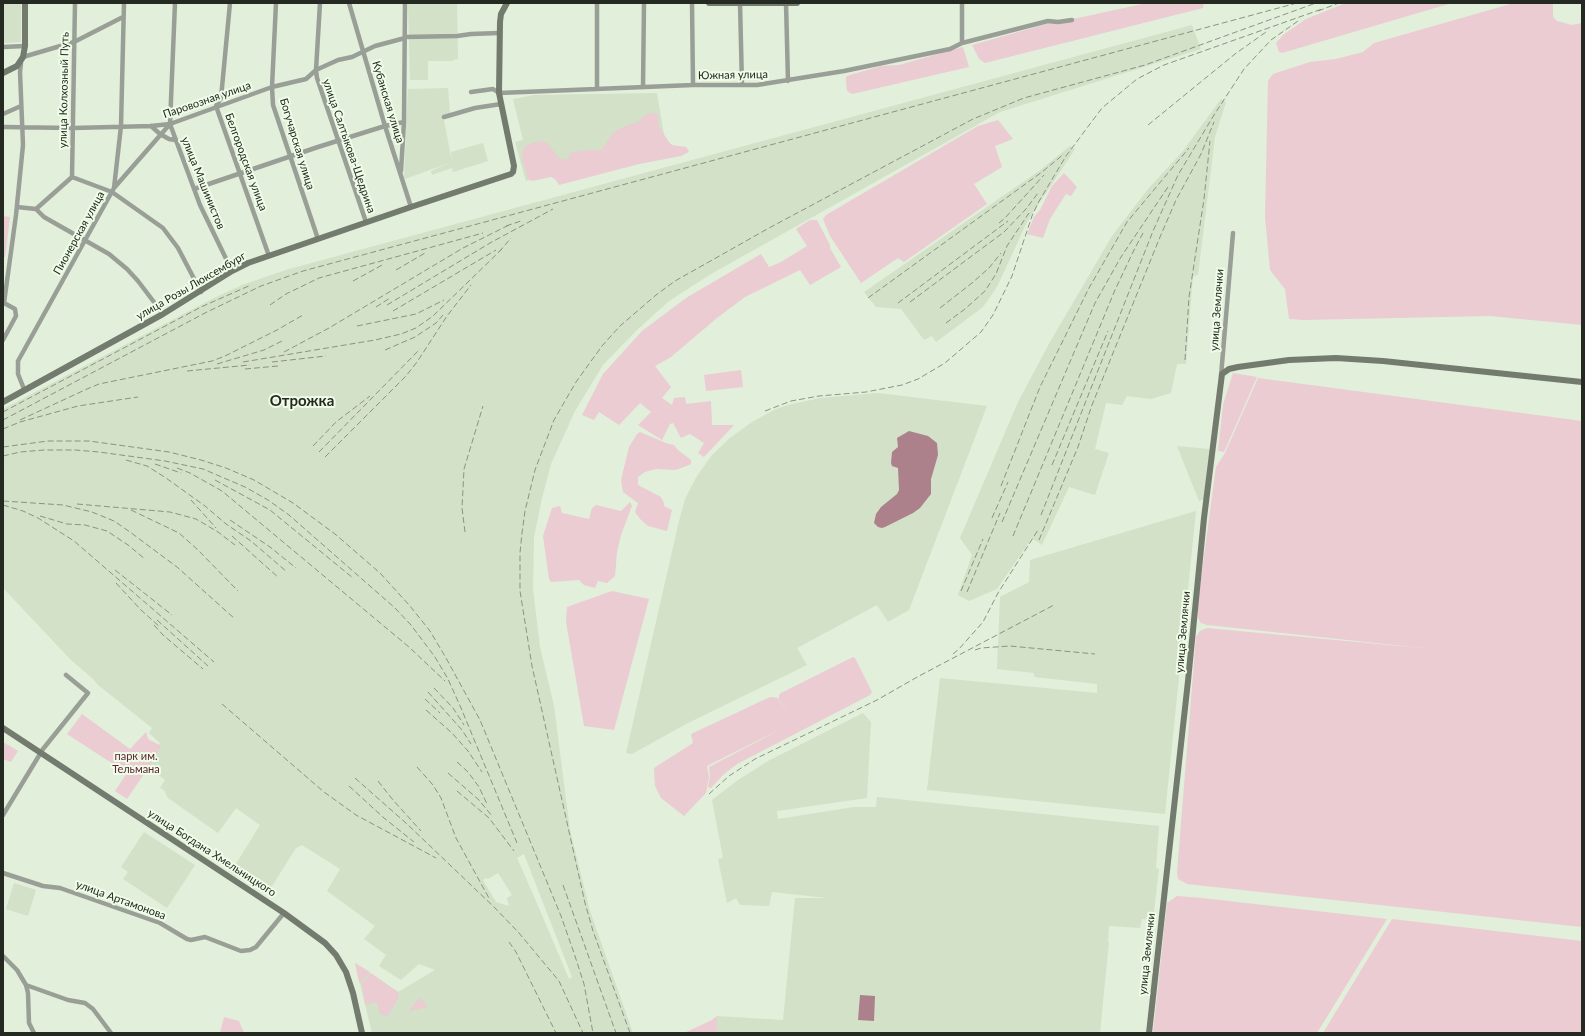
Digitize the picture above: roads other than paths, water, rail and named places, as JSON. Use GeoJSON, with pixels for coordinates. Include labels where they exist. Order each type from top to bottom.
{"type":"FeatureCollection","features":[{"type":"Feature","properties":{"kind":"street"},"geometry":{"type":"LineString","coordinates":[[3,340],[16,316],[15,309],[4,303],[23,145],[20,72],[25,46],[25,3]]}},
{"type":"Feature","properties":{"kind":"street","name":"улица Колхозный Путь"},"geometry":{"type":"LineString","coordinates":[[72,177],[74,3]]}},
{"type":"Feature","properties":{"kind":"street","name":"Пионерская улица"},"geometry":{"type":"LineString","coordinates":[[24,389],[18,374],[18,361],[113,190],[121,126],[124,3]]}},
{"type":"Feature","properties":{"kind":"street","name":"улица Машинистов"},"geometry":{"type":"LineString","coordinates":[[175,3],[170,124],[194,189],[232,271]]}},
{"type":"Feature","properties":{"kind":"street","name":"Белгородская улица"},"geometry":{"type":"LineString","coordinates":[[230,3],[221,98],[216,106],[241,173],[269,256]]}},
{"type":"Feature","properties":{"kind":"street","name":"Богучарская улица"},"geometry":{"type":"LineString","coordinates":[[276,3],[272,87],[273,104],[318,239]]}},
{"type":"Feature","properties":{"kind":"street","name":"улица Салтыкова-Щедрина"},"geometry":{"type":"LineString","coordinates":[[320,3],[316,70],[317,78],[366,222]]}},
{"type":"Feature","properties":{"kind":"street","name":"Кубанская улица"},"geometry":{"type":"LineString","coordinates":[[349,3],[385,126],[411,207]]}},
{"type":"Feature","properties":{"kind":"street"},"geometry":{"type":"LineString","coordinates":[[401,175],[404,122],[405,3]]}},
{"type":"Feature","properties":{"kind":"street"},"geometry":{"type":"LineString","coordinates":[[444,117],[475,108],[501,104],[499,93],[501,14],[507,3]]}},
{"type":"Feature","properties":{"kind":"street"},"geometry":{"type":"LineString","coordinates":[[597,3],[597,89]]}},
{"type":"Feature","properties":{"kind":"street"},"geometry":{"type":"LineString","coordinates":[[643,87],[644,3]]}},
{"type":"Feature","properties":{"kind":"street"},"geometry":{"type":"LineString","coordinates":[[692,3],[693,85]]}},
{"type":"Feature","properties":{"kind":"street"},"geometry":{"type":"LineString","coordinates":[[709,3],[797,3]]}},
{"type":"Feature","properties":{"kind":"street"},"geometry":{"type":"LineString","coordinates":[[740,3],[742,85]]}},
{"type":"Feature","properties":{"kind":"street"},"geometry":{"type":"LineString","coordinates":[[786,3],[788,81]]}},
{"type":"Feature","properties":{"kind":"street"},"geometry":{"type":"LineString","coordinates":[[962,3],[962,42]]}},
{"type":"Feature","properties":{"kind":"street"},"geometry":{"type":"LineString","coordinates":[[3,73],[14,69],[22,60],[74,42],[123,17]]}},
{"type":"Feature","properties":{"kind":"street","name":"Южная улица"},"geometry":{"type":"LineString","coordinates":[[471,92],[493,89],[499,93],[693,85],[757,85],[788,81],[950,49],[962,42],[1048,21],[1058,22],[1072,20]]}},
{"type":"Feature","properties":{"kind":"street","name":"Паровозная улица"},"geometry":{"type":"LineString","coordinates":[[3,127],[73,128],[151,126],[170,124],[216,106],[272,87],[306,79],[316,70],[338,60],[352,57],[363,51],[405,37],[500,33]]}},
{"type":"Feature","properties":{"kind":"street"},"geometry":{"type":"LineString","coordinates":[[3,47],[25,46]]}},
{"type":"Feature","properties":{"kind":"street"},"geometry":{"type":"LineString","coordinates":[[14,69],[20,72]]}},
{"type":"Feature","properties":{"kind":"street"},"geometry":{"type":"LineString","coordinates":[[221,98],[228,102]]}},
{"type":"Feature","properties":{"kind":"street","name":"улица Розы Люксембург"},"geometry":{"type":"LineString","coordinates":[[3,402],[24,389],[164,314],[232,271],[248,263],[366,222],[507,176],[513,172],[514,162],[501,104]]}},
{"type":"Feature","properties":{"kind":"street"},"geometry":{"type":"LineString","coordinates":[[3,114],[21,106]]}},
{"type":"Feature","properties":{"kind":"street"},"geometry":{"type":"LineString","coordinates":[[194,189],[385,126],[404,122]]}},
{"type":"Feature","properties":{"kind":"street"},"geometry":{"type":"LineString","coordinates":[[113,190],[170,124]]}},
{"type":"Feature","properties":{"kind":"street"},"geometry":{"type":"LineString","coordinates":[[151,126],[160,134],[169,139],[175,140]]}},
{"type":"Feature","properties":{"kind":"street"},"geometry":{"type":"LineString","coordinates":[[16,207],[36,208],[72,177],[113,190],[163,228],[178,248],[201,292]]}},
{"type":"Feature","properties":{"kind":"street"},"geometry":{"type":"LineString","coordinates":[[36,208],[44,217],[109,254],[127,269],[164,314]]}},
{"type":"Feature","properties":{"kind":"street","name":"улица Землячки"},"geometry":{"type":"LineString","coordinates":[[1149,1033],[1188,681],[1204,518],[1221,378],[1233,233]]}},
{"type":"Feature","properties":{"kind":"street"},"geometry":{"type":"LineString","coordinates":[[1221,378],[1223,372],[1226,370],[1238,367],[1282,361],[1336,358],[1383,361],[1582,382]]}},
{"type":"Feature","properties":{"kind":"street"},"geometry":{"type":"LineString","coordinates":[[1541,378],[1582,379]]}},
{"type":"Feature","properties":{"kind":"street"},"geometry":{"type":"LineString","coordinates":[[1541,378],[1582,385]]}},
{"type":"Feature","properties":{"kind":"street"},"geometry":{"type":"LineString","coordinates":[[3,815],[41,753],[88,693],[66,675]]}},
{"type":"Feature","properties":{"kind":"street","name":"улица Богдана Хмельницкого"},"geometry":{"type":"LineString","coordinates":[[3,728],[284,913],[324,943],[336,955],[342,965],[351,987],[362,1033]]}},
{"type":"Feature","properties":{"kind":"street","name":"улица Артамонова"},"geometry":{"type":"LineString","coordinates":[[3,873],[43,886],[62,888],[160,923],[187,939],[191,940],[205,937],[239,950],[250,950],[256,947],[284,913]]}},
{"type":"Feature","properties":{"kind":"street"},"geometry":{"type":"LineString","coordinates":[[3,956],[17,970],[26,985],[28,994],[29,1024],[34,1033]]}},
{"type":"Feature","properties":{"kind":"street"},"geometry":{"type":"LineString","coordinates":[[26,985],[68,1000],[85,1003],[93,1009],[111,1033]]}},
{"type":"Feature","properties":{"kind":"railway"},"geometry":{"type":"LineString","coordinates":[[3,420],[205,313],[261,286],[303,271],[1297,3]]}},
{"type":"Feature","properties":{"kind":"railway"},"geometry":{"type":"LineString","coordinates":[[630,1033],[593,931],[585,903],[532,666],[520,591],[520,553],[522,533],[525,511],[535,470],[554,420],[576,382],[602,346],[620,326],[675,281],[769,228],[973,119],[1024,98],[1145,65],[1316,3]]}},
{"type":"Feature","properties":{"kind":"railway"},"geometry":{"type":"LineString","coordinates":[[1318,11],[1339,3]]}},
{"type":"Feature","properties":{"kind":"railway"},"geometry":{"type":"LineString","coordinates":[[765,411],[791,401],[819,396],[866,392],[902,385],[918,379],[945,363],[981,332],[993,315],[1012,276],[1032,216],[1038,203],[1066,156],[1102,108],[1137,79],[1164,65],[1322,9]]}},
{"type":"Feature","properties":{"kind":"railway"},"geometry":{"type":"LineString","coordinates":[[1041,515],[1153,231],[1178,175],[1244,69],[1271,40],[1298,21]]}},
{"type":"Feature","properties":{"kind":"railway"},"geometry":{"type":"LineString","coordinates":[[1148,125],[1235,54],[1266,32]]}},
{"type":"Feature","properties":{"kind":"railway"},"geometry":{"type":"LineString","coordinates":[[1039,540],[1078,447],[1092,405],[1160,237],[1176,200],[1201,154],[1214,122]]}},
{"type":"Feature","properties":{"kind":"railway"},"geometry":{"type":"LineString","coordinates":[[1185,360],[1189,297],[1204,199],[1210,141]]}},
{"type":"Feature","properties":{"kind":"railway"},"geometry":{"type":"LineString","coordinates":[[1001,486],[1040,387],[1089,288],[1127,222],[1189,148]]}},
{"type":"Feature","properties":{"kind":"railway"},"geometry":{"type":"LineString","coordinates":[[868,298],[1042,172],[1064,154]]}},
{"type":"Feature","properties":{"kind":"railway"},"geometry":{"type":"LineString","coordinates":[[999,223],[1044,175]]}},
{"type":"Feature","properties":{"kind":"railway"},"geometry":{"type":"LineString","coordinates":[[1002,522],[1095,303],[1121,257],[1168,187]]}},
{"type":"Feature","properties":{"kind":"railway"},"geometry":{"type":"LineString","coordinates":[[910,302],[1004,232],[1026,209],[1038,193]]}},
{"type":"Feature","properties":{"kind":"railway"},"geometry":{"type":"LineString","coordinates":[[387,305],[490,243],[553,209]]}},
{"type":"Feature","properties":{"kind":"railway"},"geometry":{"type":"LineString","coordinates":[[946,323],[965,309],[985,291],[996,274],[1007,246],[1029,213]]}},
{"type":"Feature","properties":{"kind":"railway"},"geometry":{"type":"LineString","coordinates":[[506,226],[521,221]]}},
{"type":"Feature","properties":{"kind":"railway"},"geometry":{"type":"LineString","coordinates":[[898,303],[1008,221]]}},
{"type":"Feature","properties":{"kind":"railway"},"geometry":{"type":"LineString","coordinates":[[284,352],[329,328],[463,248],[511,224]]}},
{"type":"Feature","properties":{"kind":"railway"},"geometry":{"type":"LineString","coordinates":[[270,305],[286,294],[319,278],[483,233]]}},
{"type":"Feature","properties":{"kind":"railway"},"geometry":{"type":"LineString","coordinates":[[1013,536],[1115,290],[1143,233]]}},
{"type":"Feature","properties":{"kind":"railway"},"geometry":{"type":"LineString","coordinates":[[499,252],[511,238]]}},
{"type":"Feature","properties":{"kind":"railway"},"geometry":{"type":"LineString","coordinates":[[243,362],[375,340],[401,334],[416,328],[433,316],[502,249]]}},
{"type":"Feature","properties":{"kind":"railway"},"geometry":{"type":"LineString","coordinates":[[393,311],[496,250]]}},
{"type":"Feature","properties":{"kind":"railway"},"geometry":{"type":"LineString","coordinates":[[396,270],[425,253]]}},
{"type":"Feature","properties":{"kind":"railway"},"geometry":{"type":"LineString","coordinates":[[940,308],[989,268],[1001,253]]}},
{"type":"Feature","properties":{"kind":"railway"},"geometry":{"type":"LineString","coordinates":[[353,281],[384,264]]}},
{"type":"Feature","properties":{"kind":"railway"},"geometry":{"type":"LineString","coordinates":[[3,412],[201,307],[251,285]]}},
{"type":"Feature","properties":{"kind":"railway"},"geometry":{"type":"LineString","coordinates":[[325,457],[406,376],[447,316],[471,285]]}},
{"type":"Feature","properties":{"kind":"railway"},"geometry":{"type":"LineString","coordinates":[[376,307],[390,298]]}},
{"type":"Feature","properties":{"kind":"railway"},"geometry":{"type":"LineString","coordinates":[[357,326],[416,314],[444,300]]}},
{"type":"Feature","properties":{"kind":"railway"},"geometry":{"type":"LineString","coordinates":[[20,420],[99,384],[212,361],[277,330],[303,315]]}},
{"type":"Feature","properties":{"kind":"railway"},"geometry":{"type":"LineString","coordinates":[[385,350],[415,337],[436,323],[443,315]]}},
{"type":"Feature","properties":{"kind":"railway"},"geometry":{"type":"LineString","coordinates":[[1052,465],[1108,331]]}},
{"type":"Feature","properties":{"kind":"railway"},"geometry":{"type":"LineString","coordinates":[[217,364],[264,350],[282,341]]}},
{"type":"Feature","properties":{"kind":"railway"},"geometry":{"type":"LineString","coordinates":[[319,452],[420,349]]}},
{"type":"Feature","properties":{"kind":"railway"},"geometry":{"type":"LineString","coordinates":[[272,362],[326,356]]}},
{"type":"Feature","properties":{"kind":"railway"},"geometry":{"type":"LineString","coordinates":[[187,371],[250,365]]}},
{"type":"Feature","properties":{"kind":"railway"},"geometry":{"type":"LineString","coordinates":[[245,369],[278,366]]}},
{"type":"Feature","properties":{"kind":"railway"},"geometry":{"type":"LineString","coordinates":[[313,446],[336,422],[370,396]]}},
{"type":"Feature","properties":{"kind":"railway"},"geometry":{"type":"LineString","coordinates":[[3,429],[20,422],[78,406],[138,397]]}},
{"type":"Feature","properties":{"kind":"railway"},"geometry":{"type":"LineString","coordinates":[[465,532],[462,508],[464,469],[483,406]]}},
{"type":"Feature","properties":{"kind":"railway"},"geometry":{"type":"LineString","coordinates":[[3,447],[48,441],[89,441],[169,452],[226,468],[254,480],[293,503],[335,534],[380,573],[430,631],[480,720],[561,916],[584,984],[593,1033]]}},
{"type":"Feature","properties":{"kind":"railway"},"geometry":{"type":"LineString","coordinates":[[3,456],[20,452],[75,450],[165,461],[203,469],[245,487],[268,500],[289,515],[395,608],[411,625],[435,657],[448,679],[461,708],[517,843]]}},
{"type":"Feature","properties":{"kind":"railway"},"geometry":{"type":"LineString","coordinates":[[126,460],[147,466],[166,478],[205,506],[226,524],[251,541],[287,572]]}},
{"type":"Feature","properties":{"kind":"railway"},"geometry":{"type":"LineString","coordinates":[[155,464],[181,473]]}},
{"type":"Feature","properties":{"kind":"railway"},"geometry":{"type":"LineString","coordinates":[[177,468],[190,473],[222,491],[409,647],[445,681]]}},
{"type":"Feature","properties":{"kind":"railway"},"geometry":{"type":"LineString","coordinates":[[215,480],[270,510],[353,578]]}},
{"type":"Feature","properties":{"kind":"railway"},"geometry":{"type":"LineString","coordinates":[[992,518],[1008,482]]}},
{"type":"Feature","properties":{"kind":"railway"},"geometry":{"type":"LineString","coordinates":[[191,500],[216,528]]}},
{"type":"Feature","properties":{"kind":"railway"},"geometry":{"type":"LineString","coordinates":[[3,501],[63,505],[92,512],[114,521],[177,567],[235,619]]}},
{"type":"Feature","properties":{"kind":"railway"},"geometry":{"type":"LineString","coordinates":[[77,504],[170,512],[196,519],[218,532],[235,545]]}},
{"type":"Feature","properties":{"kind":"railway"},"geometry":{"type":"LineString","coordinates":[[3,505],[23,511],[38,518],[74,541],[214,662]]}},
{"type":"Feature","properties":{"kind":"railway"},"geometry":{"type":"LineString","coordinates":[[131,510],[179,533],[238,591]]}},
{"type":"Feature","properties":{"kind":"railway"},"geometry":{"type":"LineString","coordinates":[[967,592],[1000,513]]}},
{"type":"Feature","properties":{"kind":"railway"},"geometry":{"type":"LineString","coordinates":[[40,516],[67,524],[85,525],[107,531],[145,559]]}},
{"type":"Feature","properties":{"kind":"railway"},"geometry":{"type":"LineString","coordinates":[[230,520],[270,547],[296,568]]}},
{"type":"Feature","properties":{"kind":"railway"},"geometry":{"type":"LineString","coordinates":[[953,654],[983,622],[998,593],[1038,530]]}},
{"type":"Feature","properties":{"kind":"railway"},"geometry":{"type":"LineString","coordinates":[[232,536],[279,578]]}},
{"type":"Feature","properties":{"kind":"railway"},"geometry":{"type":"LineString","coordinates":[[961,591],[983,539]]}},
{"type":"Feature","properties":{"kind":"railway"},"geometry":{"type":"LineString","coordinates":[[115,570],[172,615]]}},
{"type":"Feature","properties":{"kind":"railway"},"geometry":{"type":"LineString","coordinates":[[116,583],[141,610],[160,627]]}},
{"type":"Feature","properties":{"kind":"railway"},"geometry":{"type":"LineString","coordinates":[[709,794],[729,776],[755,759],[877,700],[919,676],[1054,605]]}},
{"type":"Feature","properties":{"kind":"railway"},"geometry":{"type":"LineString","coordinates":[[157,620],[208,666]]}},
{"type":"Feature","properties":{"kind":"railway"},"geometry":{"type":"LineString","coordinates":[[154,625],[163,635],[203,669]]}},
{"type":"Feature","properties":{"kind":"railway"},"geometry":{"type":"LineString","coordinates":[[975,650],[981,648],[1010,646],[1095,654]]}},
{"type":"Feature","properties":{"kind":"railway"},"geometry":{"type":"LineString","coordinates":[[434,688],[453,708],[464,725]]}},
{"type":"Feature","properties":{"kind":"railway"},"geometry":{"type":"LineString","coordinates":[[428,692],[462,730],[471,744]]}},
{"type":"Feature","properties":{"kind":"railway"},"geometry":{"type":"LineString","coordinates":[[425,699],[440,713]]}},
{"type":"Feature","properties":{"kind":"railway"},"geometry":{"type":"LineString","coordinates":[[222,704],[324,792],[356,815],[436,858]]}},
{"type":"Feature","properties":{"kind":"railway"},"geometry":{"type":"LineString","coordinates":[[426,710],[452,733],[468,751],[482,772]]}},
{"type":"Feature","properties":{"kind":"railway"},"geometry":{"type":"LineString","coordinates":[[457,762],[468,772],[479,787],[487,804]]}},
{"type":"Feature","properties":{"kind":"railway"},"geometry":{"type":"LineString","coordinates":[[417,767],[433,785],[441,798],[456,838],[490,900]]}},
{"type":"Feature","properties":{"kind":"railway"},"geometry":{"type":"LineString","coordinates":[[448,773],[479,800],[492,816]]}},
{"type":"Feature","properties":{"kind":"railway"},"geometry":{"type":"LineString","coordinates":[[355,778],[407,824],[519,933],[559,981],[583,1033]]}},
{"type":"Feature","properties":{"kind":"railway"},"geometry":{"type":"LineString","coordinates":[[378,781],[421,831]]}},
{"type":"Feature","properties":{"kind":"railway"},"geometry":{"type":"LineString","coordinates":[[349,786],[384,818],[414,842]]}},
{"type":"Feature","properties":{"kind":"railway"},"geometry":{"type":"LineString","coordinates":[[457,791],[489,818],[514,851]]}},
{"type":"Feature","properties":{"kind":"railway"},"geometry":{"type":"LineString","coordinates":[[563,885],[616,1033]]}},
{"type":"Feature","properties":{"kind":"railway"},"geometry":{"type":"LineString","coordinates":[[509,942],[516,952],[556,1033]]}},
{"type":"Feature","properties":{"kind":"district","name":"Отрожка"},"geometry":{"type":"Point","coordinates":[302,401]}},
{"type":"Feature","properties":{"kind":"park label","name":"парк им. Тельмана"},"geometry":{"type":"Point","coordinates":[136,762]}}]}
